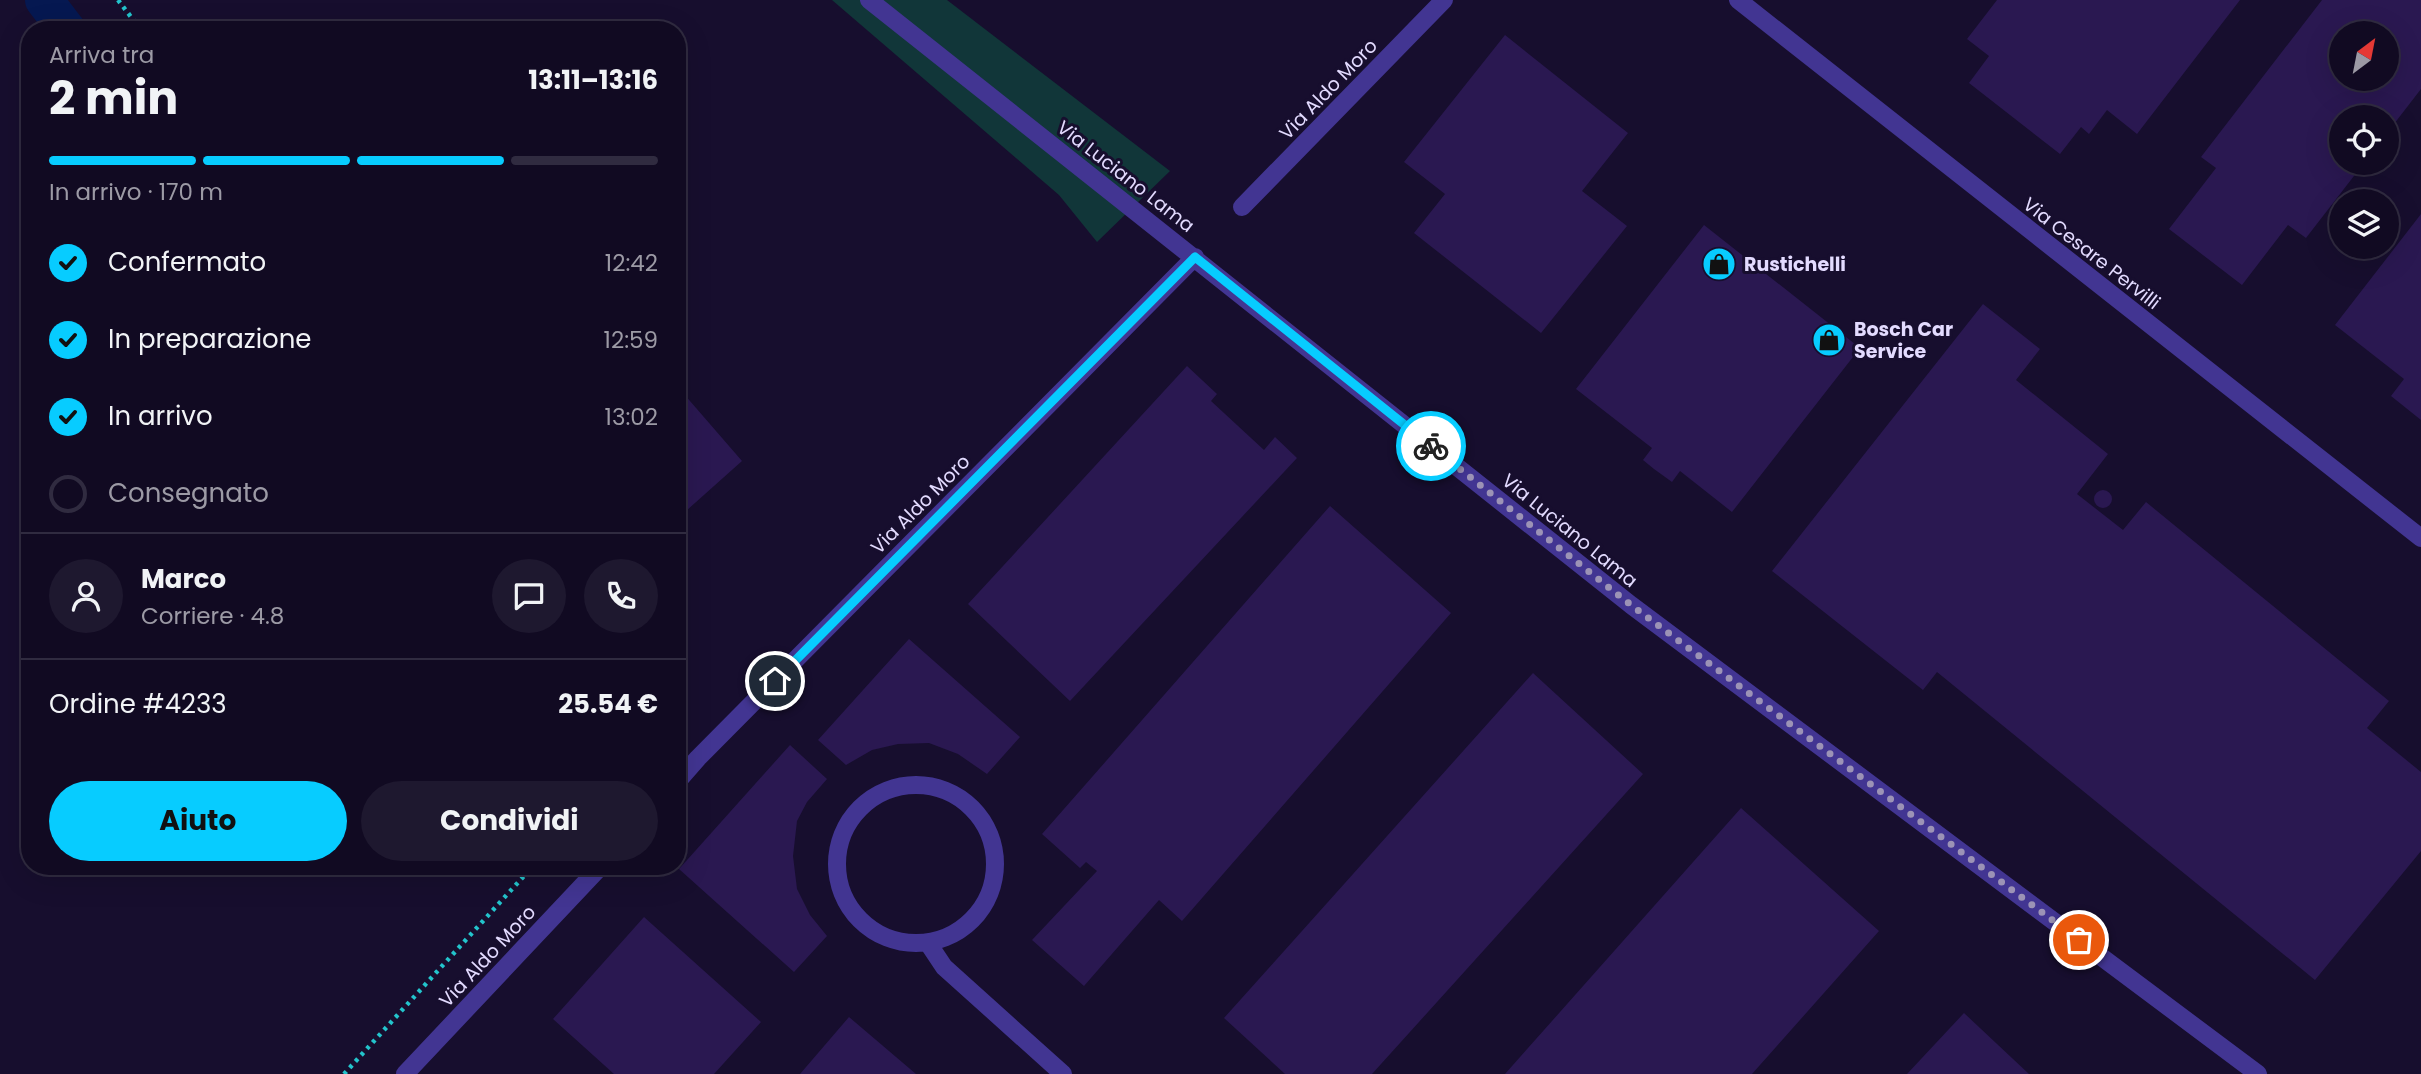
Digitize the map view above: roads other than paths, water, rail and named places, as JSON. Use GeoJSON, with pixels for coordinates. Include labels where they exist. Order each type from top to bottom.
{"type":"FeatureCollection","features":[{"type":"Feature","properties":{"kind":"street","name":"Via Luciano Lama"},"geometry":{"type":"LineString","coordinates":[[869,0],[1631,605],[2258,1074]]}},
{"type":"Feature","properties":{"kind":"street","name":"Via Aldo Moro"},"geometry":{"type":"LineString","coordinates":[[1242,207],[1444,0]]}},
{"type":"Feature","properties":{"kind":"street","name":"Via Cesare Pervilli"},"geometry":{"type":"LineString","coordinates":[[1738,0],[2421,538]]}},
{"type":"Feature","properties":{"kind":"street","name":"Via Aldo Moro"},"geometry":{"type":"LineString","coordinates":[[686,772],[1195,257]]}},
{"type":"Feature","properties":{"kind":"street"},"geometry":{"type":"LineString","coordinates":[[908,785],[933,786],[958,797],[979,816],[992,840],[996,868],[990,894],[976,917],[954,935],[928,943],[902,943],[878,935],[858,919],[844,899],[836,874],[837,849],[846,825],[862,805],[883,792],[908,785]]}},
{"type":"Feature","properties":{"kind":"street","name":"Via Aldo Moro"},"geometry":{"type":"LineString","coordinates":[[404,1074],[592,875]]}},
{"type":"Feature","properties":{"kind":"street"},"geometry":{"type":"LineString","coordinates":[[928,943],[944,967],[1063,1074]]}},
{"type":"Feature","properties":{"kind":"waterway"},"geometry":{"type":"LineString","coordinates":[[44,0],[60,21]]}},
{"type":"Feature","properties":{"kind":"place","name":"Rustichelli"},"geometry":{"type":"Point","coordinates":[1719,264]}},
{"type":"Feature","properties":{"kind":"place","name":"Bosch Car Service"},"geometry":{"type":"Point","coordinates":[1829,340]}}]}
